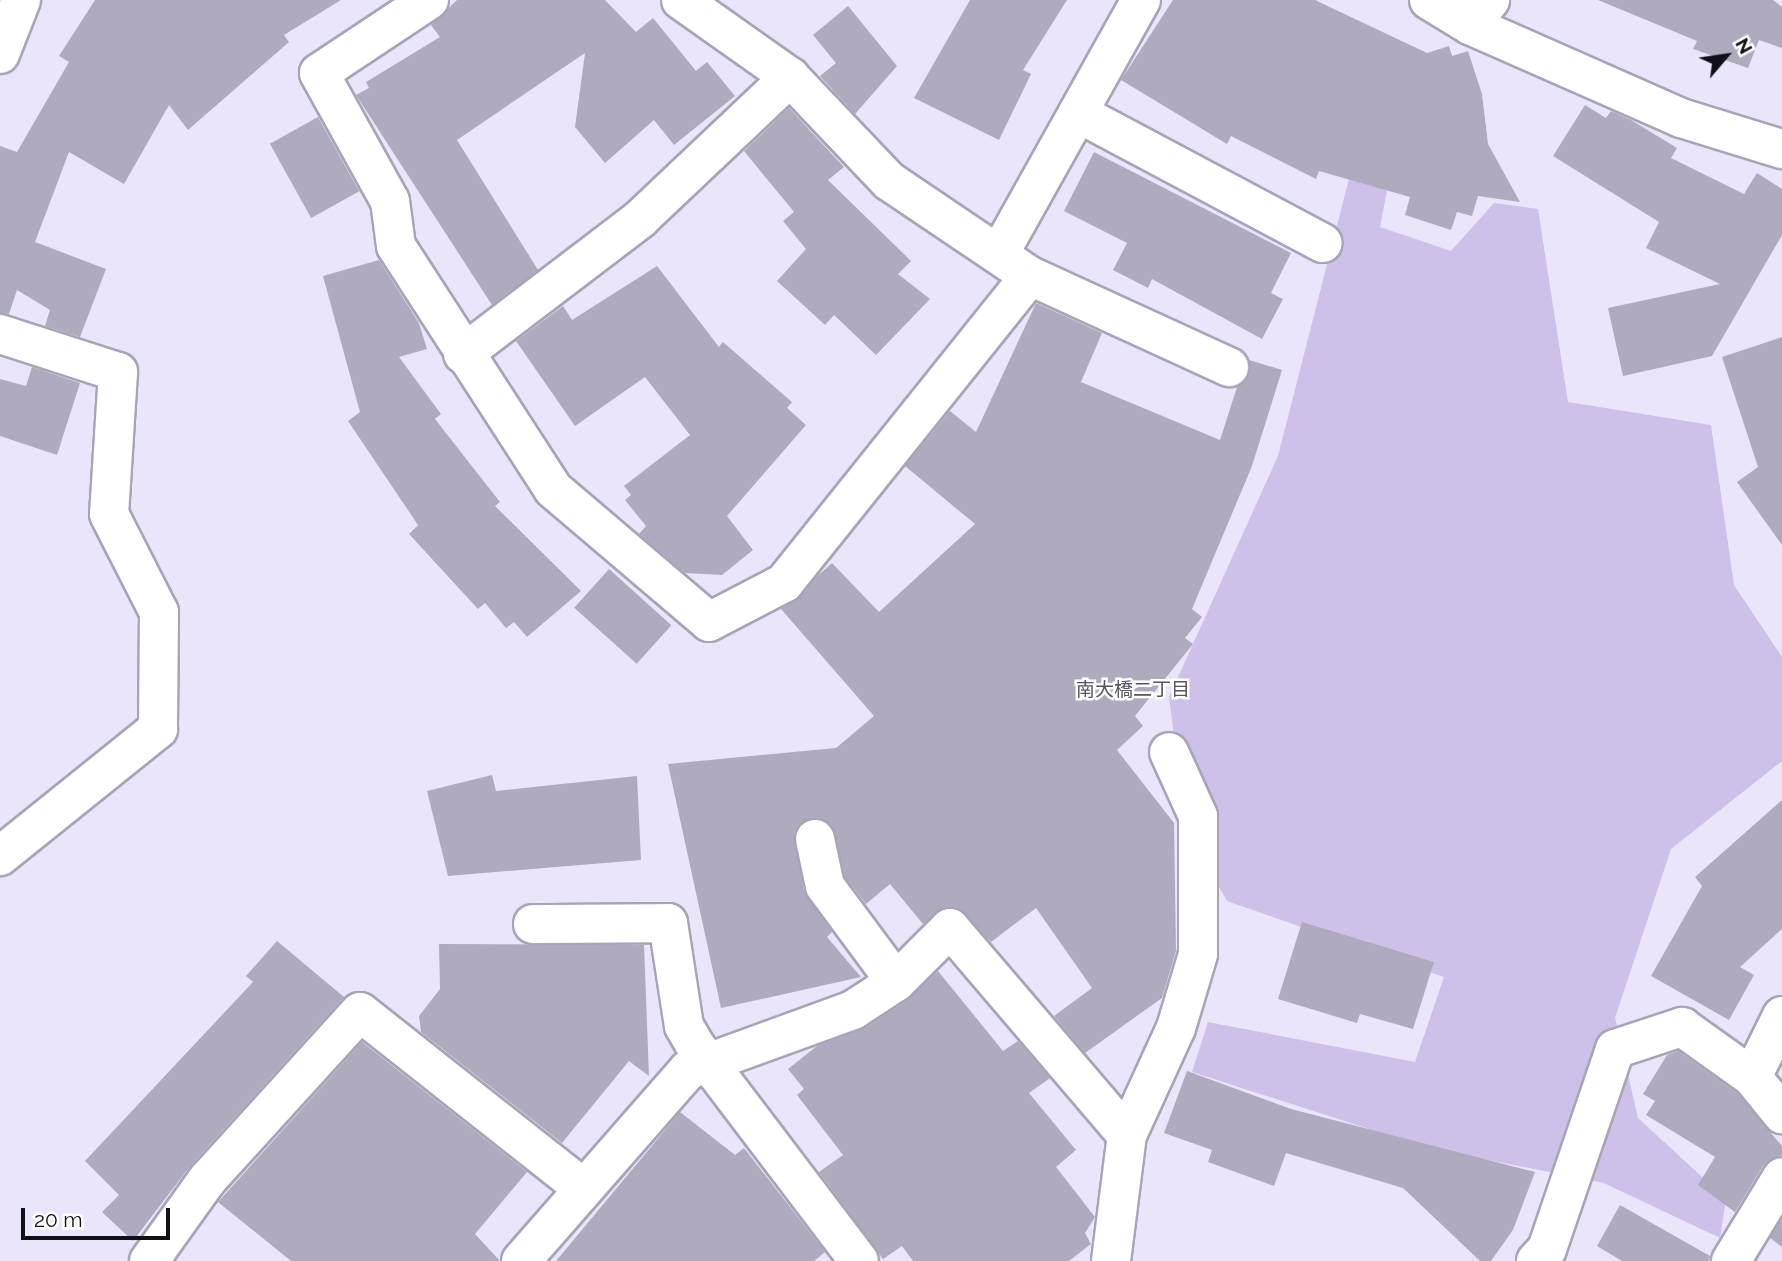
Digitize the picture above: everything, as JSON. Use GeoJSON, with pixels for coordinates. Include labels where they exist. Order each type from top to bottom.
{"type":"FeatureCollection","features":[{"type":"Feature","properties":{"kind":"street"},"geometry":{"type":"LineString","coordinates":[[0,54],[21,0]]}},
{"type":"Feature","properties":{"kind":"street"},"geometry":{"type":"LineString","coordinates":[[429,0],[319,73],[390,201],[396,246],[463,354],[553,489],[709,622],[784,583],[1030,276]]}},
{"type":"Feature","properties":{"kind":"street"},"geometry":{"type":"LineString","coordinates":[[681,0],[790,77],[889,181],[1030,276],[1229,367]]}},
{"type":"Feature","properties":{"kind":"street"},"geometry":{"type":"LineString","coordinates":[[999,254],[1141,0]]}},
{"type":"Feature","properties":{"kind":"street"},"geometry":{"type":"LineString","coordinates":[[1429,0],[1480,12],[1681,118],[1782,149]]}},
{"type":"Feature","properties":{"kind":"street"},"geometry":{"type":"LineString","coordinates":[[463,354],[640,219],[790,77]]}},
{"type":"Feature","properties":{"kind":"street"},"geometry":{"type":"LineString","coordinates":[[1078,113],[1323,243]]}},
{"type":"Feature","properties":{"kind":"street"},"geometry":{"type":"LineString","coordinates":[[0,334],[118,372],[109,514],[159,612],[158,729],[0,856]]}},
{"type":"Feature","properties":{"kind":"street"},"geometry":{"type":"LineString","coordinates":[[1111,1261],[1127,1135],[1176,1028],[1199,954],[1198,816],[1169,752]]}},
{"type":"Feature","properties":{"kind":"street"},"geometry":{"type":"LineString","coordinates":[[816,839],[825,886],[896,982]]}},
{"type":"Feature","properties":{"kind":"street"},"geometry":{"type":"LineString","coordinates":[[534,924],[668,923],[684,1026],[706,1060],[859,1261]]}},
{"type":"Feature","properties":{"kind":"street"},"geometry":{"type":"LineString","coordinates":[[521,1261],[660,1096],[706,1060],[853,1010],[896,982],[950,928],[1127,1135]]}},
{"type":"Feature","properties":{"kind":"street"},"geometry":{"type":"LineString","coordinates":[[149,1261],[207,1180],[360,1012],[583,1188]]}},
{"type":"Feature","properties":{"kind":"street"},"geometry":{"type":"LineString","coordinates":[[1752,1077],[1782,1016]]}},
{"type":"Feature","properties":{"kind":"street"},"geometry":{"type":"LineString","coordinates":[[1536,1261],[1548,1249],[1615,1049],[1682,1027],[1752,1077],[1782,1114]]}},
{"type":"Feature","properties":{"kind":"street"},"geometry":{"type":"LineString","coordinates":[[1731,1261],[1782,1177]]}},
{"type":"Feature","properties":{"kind":"shaded area"},"geometry":{"type":"Polygon","coordinates":[[[1363,124],[1398,133],[1380,227],[1451,251],[1494,203],[1538,209],[1568,402],[1711,425],[1734,585],[1782,657],[1782,761],[1671,849],[1615,1018],[1638,1118],[1726,1199],[1720,1238],[1604,1183],[1428,1148],[1192,1072],[1208,1022],[1415,1062],[1444,977],[1227,901],[1186,829],[1169,697],[1278,456],[1363,124]]]}},
{"type":"Feature","properties":{"kind":"building"},"geometry":{"type":"Polygon","coordinates":[[[95,0],[341,0],[284,35],[289,42],[188,130],[169,105],[124,184],[69,152],[35,242],[106,269],[80,337],[45,326],[50,310],[17,290],[9,314],[0,313],[0,146],[17,152],[69,62],[59,56],[95,0]]]}},
{"type":"Feature","properties":{"kind":"building"},"geometry":{"type":"Polygon","coordinates":[[[457,0],[605,0],[636,32],[653,18],[696,71],[707,62],[735,96],[674,145],[654,120],[605,163],[575,127],[585,53],[457,140],[538,270],[492,305],[356,95],[369,88],[366,82],[440,37],[431,25],[457,0]]]}},
{"type":"Feature","properties":{"kind":"building"},"geometry":{"type":"Polygon","coordinates":[[[970,0],[1067,0],[1023,70],[1031,74],[999,140],[914,98],[970,0]]]}},
{"type":"Feature","properties":{"kind":"building"},"geometry":{"type":"Polygon","coordinates":[[[1173,0],[1315,0],[1427,53],[1449,46],[1452,56],[1468,51],[1482,94],[1488,144],[1520,202],[1478,196],[1472,216],[1457,212],[1451,230],[1405,215],[1410,197],[1319,171],[1316,179],[1231,136],[1227,144],[1121,80],[1173,0]]]}},
{"type":"Feature","properties":{"kind":"building"},"geometry":{"type":"Polygon","coordinates":[[[1598,0],[1773,0],[1782,7],[1782,48],[1759,40],[1748,68],[1693,49],[1697,41],[1598,0]]]}},
{"type":"Feature","properties":{"kind":"building"},"geometry":{"type":"Polygon","coordinates":[[[848,6],[897,66],[855,114],[820,76],[836,63],[813,35],[848,6]]]}},
{"type":"Feature","properties":{"kind":"building"},"geometry":{"type":"Polygon","coordinates":[[[1585,105],[1606,118],[1611,111],[1631,120],[1677,148],[1671,158],[1744,194],[1757,173],[1782,189],[1782,235],[1712,356],[1623,376],[1608,308],[1720,284],[1646,248],[1659,222],[1553,156],[1585,105]]]}},
{"type":"Feature","properties":{"kind":"building"},"geometry":{"type":"Polygon","coordinates":[[[789,108],[844,167],[828,180],[911,261],[898,274],[930,299],[876,355],[834,315],[825,325],[777,281],[806,249],[783,221],[794,212],[744,151],[789,108]]]}},
{"type":"Feature","properties":{"kind":"building"},"geometry":{"type":"Polygon","coordinates":[[[318,117],[359,191],[311,218],[270,144],[318,117]]]}},
{"type":"Feature","properties":{"kind":"building"},"geometry":{"type":"Polygon","coordinates":[[[1094,152],[1291,253],[1271,293],[1283,299],[1262,339],[1152,279],[1148,288],[1113,270],[1127,243],[1064,211],[1094,152]]]}},
{"type":"Feature","properties":{"kind":"building"},"geometry":{"type":"Polygon","coordinates":[[[379,260],[419,323],[427,349],[399,357],[441,414],[435,419],[500,502],[495,506],[581,591],[527,637],[514,622],[506,628],[485,603],[478,609],[409,534],[418,525],[348,421],[360,412],[323,276],[379,260]]]}},
{"type":"Feature","properties":{"kind":"building"},"geometry":{"type":"Polygon","coordinates":[[[657,266],[719,347],[723,342],[792,402],[787,408],[806,425],[727,516],[753,550],[722,575],[685,573],[639,534],[646,526],[625,500],[631,495],[624,486],[690,435],[645,377],[575,426],[516,341],[563,306],[572,320],[657,266]]]}},
{"type":"Feature","properties":{"kind":"building"},"geometry":{"type":"Polygon","coordinates":[[[1036,303],[1102,333],[1081,382],[1220,440],[1237,387],[1249,375],[1249,360],[1282,370],[1252,466],[1192,609],[1202,617],[1185,638],[1193,644],[1135,716],[1143,726],[1117,750],[1174,823],[1176,951],[1162,998],[1085,1053],[1054,1016],[1092,988],[1036,908],[991,942],[956,907],[944,907],[923,924],[890,884],[866,904],[845,877],[832,825],[811,818],[794,833],[804,891],[832,932],[827,937],[861,977],[721,1008],[668,764],[836,748],[874,716],[781,609],[832,563],[879,612],[975,524],[905,466],[950,411],[976,432],[1036,303]]]}},
{"type":"Feature","properties":{"kind":"building"},"geometry":{"type":"Polygon","coordinates":[[[1782,337],[1782,545],[1737,482],[1758,467],[1722,357],[1782,337]]]}},
{"type":"Feature","properties":{"kind":"building"},"geometry":{"type":"Polygon","coordinates":[[[32,367],[80,383],[57,455],[0,436],[0,379],[26,386],[32,367]]]}},
{"type":"Feature","properties":{"kind":"building"},"geometry":{"type":"Polygon","coordinates":[[[609,569],[671,625],[637,664],[574,608],[609,569]]]}},
{"type":"Feature","properties":{"kind":"building"},"geometry":{"type":"Polygon","coordinates":[[[492,775],[496,791],[637,776],[641,860],[448,876],[427,791],[492,775]]]}},
{"type":"Feature","properties":{"kind":"building"},"geometry":{"type":"Polygon","coordinates":[[[1782,800],[1782,929],[1740,967],[1754,975],[1729,1020],[1651,976],[1702,886],[1695,877],[1782,800]]]}},
{"type":"Feature","properties":{"kind":"building"},"geometry":{"type":"Polygon","coordinates":[[[1302,922],[1434,962],[1413,1029],[1360,1014],[1357,1023],[1278,999],[1302,922]]]}},
{"type":"Feature","properties":{"kind":"building"},"geometry":{"type":"Polygon","coordinates":[[[277,941],[344,997],[191,1165],[133,1241],[102,1212],[119,1195],[85,1161],[253,982],[246,976],[277,941]]]}},
{"type":"Feature","properties":{"kind":"building"},"geometry":{"type":"Polygon","coordinates":[[[439,944],[644,945],[649,1076],[629,1061],[562,1143],[421,1032],[419,1016],[440,989],[439,944]]]}},
{"type":"Feature","properties":{"kind":"building"},"geometry":{"type":"Polygon","coordinates":[[[938,971],[1003,1051],[1018,1041],[1050,1078],[1029,1093],[1076,1150],[1056,1167],[1095,1217],[1085,1233],[1091,1244],[1069,1261],[913,1261],[902,1246],[883,1259],[819,1172],[843,1155],[797,1095],[804,1089],[788,1069],[817,1046],[865,1028],[908,1000],[938,971]]]}},
{"type":"Feature","properties":{"kind":"building"},"geometry":{"type":"Polygon","coordinates":[[[362,1042],[527,1172],[475,1234],[500,1261],[291,1261],[218,1202],[362,1042]]]}},
{"type":"Feature","properties":{"kind":"building"},"geometry":{"type":"Polygon","coordinates":[[[1678,1051],[1737,1093],[1782,1146],[1782,1155],[1763,1166],[1735,1212],[1698,1185],[1715,1157],[1646,1115],[1655,1101],[1643,1094],[1667,1055],[1678,1051]]]}},
{"type":"Feature","properties":{"kind":"building"},"geometry":{"type":"Polygon","coordinates":[[[1187,1071],[1291,1109],[1535,1172],[1513,1230],[1491,1261],[1480,1261],[1403,1188],[1286,1153],[1274,1186],[1208,1162],[1212,1150],[1164,1133],[1187,1071]]]}},
{"type":"Feature","properties":{"kind":"building"},"geometry":{"type":"Polygon","coordinates":[[[680,1112],[735,1155],[744,1148],[825,1252],[814,1261],[556,1261],[680,1112]]]}},
{"type":"Feature","properties":{"kind":"building"},"geometry":{"type":"Polygon","coordinates":[[[1620,1205],[1710,1256],[1709,1261],[1622,1261],[1597,1246],[1620,1205]]]}},
{"type":"Feature","properties":{"kind":"building"},"geometry":{"type":"Polygon","coordinates":[[[1782,1219],[1782,1247],[1770,1238],[1782,1219]]]}},
{"type":"Feature","properties":{"kind":"district","name":"南大橋二丁目"},"geometry":{"type":"Point","coordinates":[1133,690]}}]}
